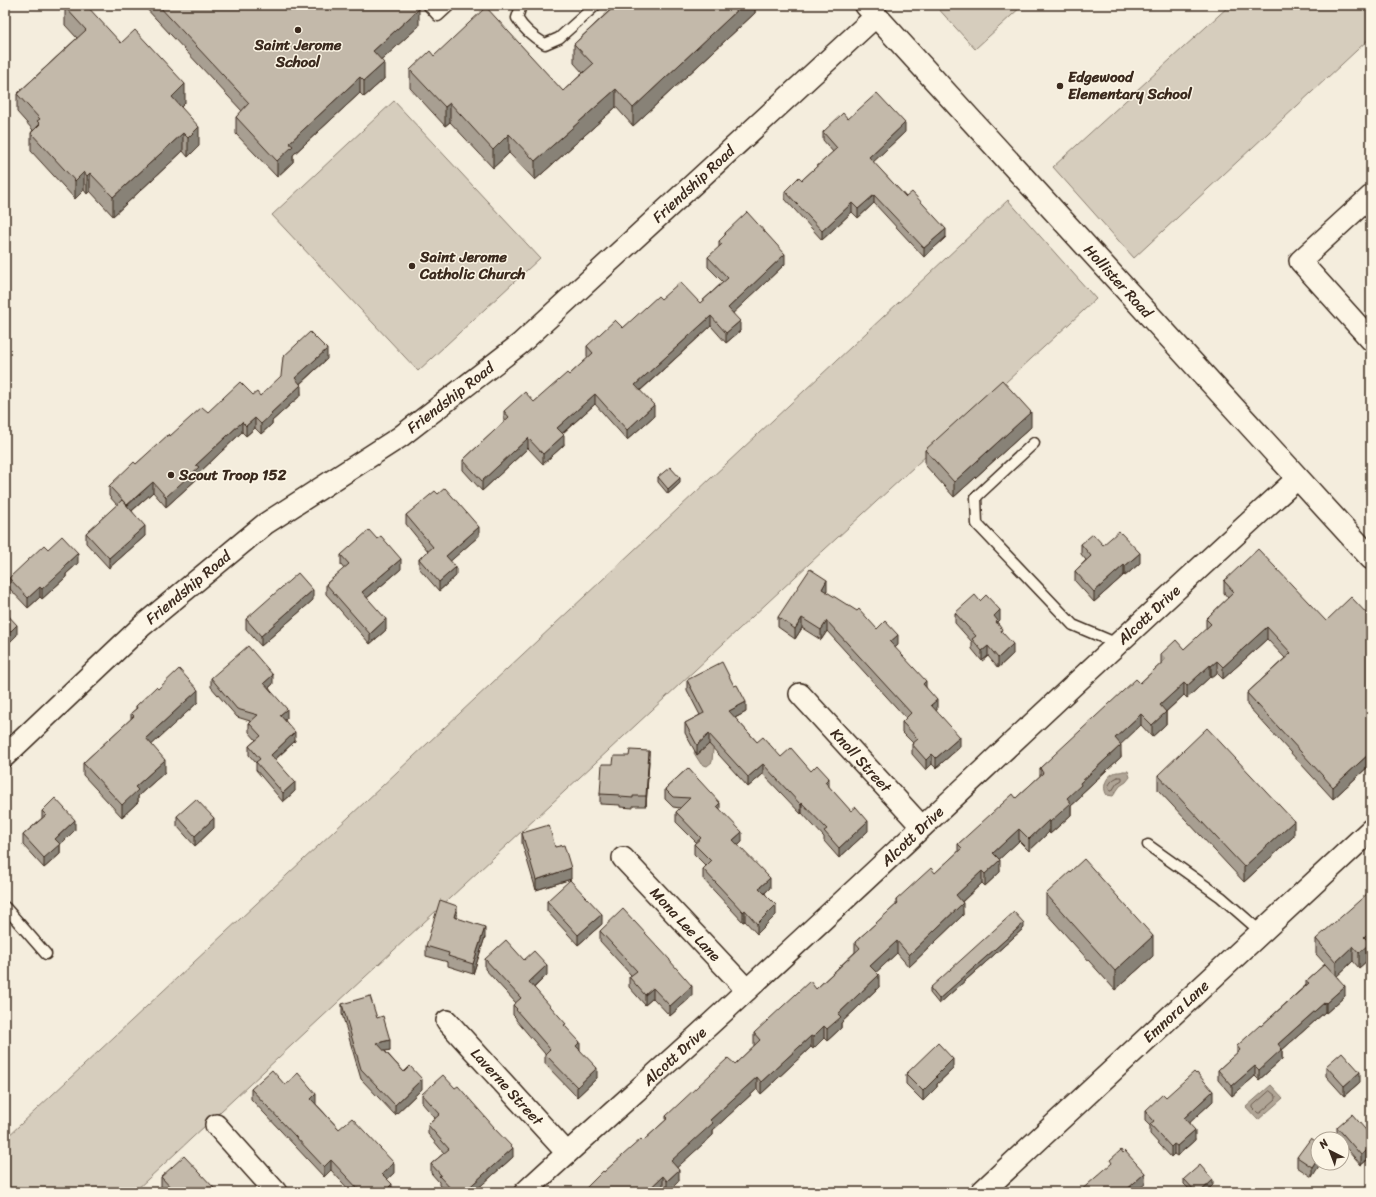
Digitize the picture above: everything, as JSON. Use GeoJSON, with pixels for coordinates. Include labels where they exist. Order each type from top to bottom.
{"type":"FeatureCollection","features":[{"type":"Feature","properties":{"kind":"street","name":"Hollister Road"},"geometry":{"type":"LineString","coordinates":[[871,11],[1371,557]]}},
{"type":"Feature","properties":{"kind":"street","name":"Friendship Road"},"geometry":{"type":"LineString","coordinates":[[5,756],[142,626],[265,524],[400,437],[520,344],[871,11]]}},
{"type":"Feature","properties":{"kind":"street"},"geometry":{"type":"LineString","coordinates":[[1371,196],[1300,261],[1371,340]]}},
{"type":"Feature","properties":{"kind":"street","name":"Alcott Drive"},"geometry":{"type":"LineString","coordinates":[[526,1192],[747,990],[1298,478]]}},
{"type":"Feature","properties":{"kind":"street","name":"Knoll Street"},"geometry":{"type":"LineString","coordinates":[[800,694],[922,827]]}},
{"type":"Feature","properties":{"kind":"street","name":"Emnora Lane"},"geometry":{"type":"LineString","coordinates":[[982,1192],[1371,830]]}},
{"type":"Feature","properties":{"kind":"street","name":"Mona Lee Lane"},"geometry":{"type":"LineString","coordinates":[[623,858],[747,990]]}},
{"type":"Feature","properties":{"kind":"street","name":"Laverne Street"},"geometry":{"type":"LineString","coordinates":[[447,1021],[567,1153]]}},
{"type":"Feature","properties":{"kind":"street"},"geometry":{"type":"LineString","coordinates":[[216,1125],[276,1192]]}},
{"type":"Feature","properties":{"kind":"lane"},"geometry":{"type":"LineString","coordinates":[[428,5],[438,16],[450,5]]}},
{"type":"Feature","properties":{"kind":"lane"},"geometry":{"type":"LineString","coordinates":[[520,9],[517,18],[521,25],[533,38],[545,44],[559,38],[596,5]]}},
{"type":"Feature","properties":{"kind":"lane"},"geometry":{"type":"LineString","coordinates":[[1034,442],[976,497],[977,524],[1073,625],[1118,644]]}},
{"type":"Feature","properties":{"kind":"lane"},"geometry":{"type":"LineString","coordinates":[[1148,846],[1221,897],[1261,932]]}},
{"type":"Feature","properties":{"kind":"lane"},"geometry":{"type":"LineString","coordinates":[[5,907],[46,954]]}},
{"type":"Feature","properties":{"kind":"shaded area"},"geometry":{"type":"Polygon","coordinates":[[[935,5],[1023,5],[975,49],[935,5]]]}},
{"type":"Feature","properties":{"kind":"shaded area"},"geometry":{"type":"Polygon","coordinates":[[[1230,5],[1371,5],[1371,37],[1134,258],[1053,167],[1230,5]]]}},
{"type":"Feature","properties":{"kind":"shaded area"},"geometry":{"type":"Polygon","coordinates":[[[394,101],[540,258],[418,371],[272,215],[394,101]]]}},
{"type":"Feature","properties":{"kind":"shaded area"},"geometry":{"type":"Polygon","coordinates":[[[1008,200],[1096,299],[134,1192],[5,1192],[5,1139],[1008,200]]]}},
{"type":"Feature","properties":{"kind":"water"},"geometry":{"type":"Polygon","coordinates":[[[716,737],[721,743],[713,749],[712,762],[707,766],[701,764],[694,753],[696,747],[716,737]]]}},
{"type":"Feature","properties":{"kind":"water"},"geometry":{"type":"Polygon","coordinates":[[[1128,771],[1130,777],[1120,786],[1113,796],[1107,795],[1105,792],[1105,785],[1110,775],[1128,771]]]}},
{"type":"Feature","properties":{"kind":"water"},"geometry":{"type":"Polygon","coordinates":[[[1271,1085],[1283,1098],[1258,1120],[1246,1107],[1271,1085]]]}},
{"type":"Feature","properties":{"kind":"building"},"geometry":{"type":"Polygon","coordinates":[[[67,5],[86,5],[121,43],[135,30],[185,84],[172,97],[199,127],[188,138],[183,133],[113,197],[90,173],[87,176],[84,172],[75,181],[31,133],[40,124],[37,121],[40,119],[17,94],[86,30],[65,7],[67,5]]]}},
{"type":"Feature","properties":{"kind":"building"},"geometry":{"type":"Polygon","coordinates":[[[158,5],[414,5],[419,9],[373,51],[384,63],[364,81],[360,77],[289,143],[293,146],[277,161],[236,117],[249,103],[158,5]]]}},
{"type":"Feature","properties":{"kind":"building"},"geometry":{"type":"Polygon","coordinates":[[[616,5],[743,5],[633,108],[616,89],[535,161],[509,134],[493,150],[450,103],[445,107],[410,70],[430,51],[434,56],[486,7],[563,91],[593,64],[574,44],[616,5]]]}},
{"type":"Feature","properties":{"kind":"building"},"geometry":{"type":"Polygon","coordinates":[[[877,93],[905,123],[869,157],[906,197],[912,192],[946,229],[924,248],[874,195],[858,209],[852,203],[822,231],[785,191],[799,177],[802,180],[837,148],[823,132],[843,113],[848,119],[877,93]]]}},
{"type":"Feature","properties":{"kind":"building"},"geometry":{"type":"Polygon","coordinates":[[[747,212],[785,254],[728,308],[740,321],[726,333],[711,316],[635,385],[654,405],[627,430],[595,394],[557,428],[564,435],[543,454],[528,438],[482,481],[463,460],[509,417],[504,411],[525,392],[534,402],[567,373],[569,375],[593,353],[587,346],[615,320],[623,328],[658,296],[661,299],[680,282],[700,303],[728,278],[708,257],[722,244],[719,241],[726,234],[725,233],[747,212]]]}},
{"type":"Feature","properties":{"kind":"building"},"geometry":{"type":"Polygon","coordinates":[[[310,332],[327,349],[295,378],[301,385],[261,424],[255,418],[246,426],[242,422],[196,465],[199,467],[166,497],[153,482],[127,505],[109,486],[134,462],[136,464],[202,407],[208,412],[240,382],[253,395],[257,392],[260,396],[281,376],[283,357],[310,332]]]}},
{"type":"Feature","properties":{"kind":"building"},"geometry":{"type":"Polygon","coordinates":[[[1002,380],[1031,412],[954,482],[925,450],[1002,380]]]}},
{"type":"Feature","properties":{"kind":"building"},"geometry":{"type":"Polygon","coordinates":[[[670,467],[680,478],[668,489],[658,477],[670,467]]]}},
{"type":"Feature","properties":{"kind":"building"},"geometry":{"type":"Polygon","coordinates":[[[445,488],[479,527],[446,556],[456,567],[439,582],[419,559],[433,547],[406,515],[435,491],[438,494],[445,488]]]}},
{"type":"Feature","properties":{"kind":"building"},"geometry":{"type":"Polygon","coordinates":[[[122,500],[145,526],[109,558],[86,533],[122,500]]]}},
{"type":"Feature","properties":{"kind":"building"},"geometry":{"type":"Polygon","coordinates":[[[369,530],[377,539],[381,536],[401,559],[362,592],[386,619],[370,634],[326,584],[349,564],[341,555],[369,530]]]}},
{"type":"Feature","properties":{"kind":"building"},"geometry":{"type":"Polygon","coordinates":[[[1119,531],[1140,553],[1094,592],[1075,571],[1091,556],[1081,544],[1093,534],[1103,545],[1119,531]]]}},
{"type":"Feature","properties":{"kind":"building"},"geometry":{"type":"Polygon","coordinates":[[[62,536],[78,553],[65,565],[66,567],[42,589],[40,587],[28,598],[9,578],[44,545],[48,549],[62,536]]]}},
{"type":"Feature","properties":{"kind":"building"},"geometry":{"type":"Polygon","coordinates":[[[1258,549],[1326,621],[1351,597],[1371,618],[1371,752],[1333,787],[1247,693],[1291,653],[1267,627],[1223,667],[1217,661],[1211,666],[1210,665],[1187,686],[1184,683],[1160,705],[1166,712],[1152,725],[1141,714],[1115,738],[1121,745],[1080,783],[1081,785],[1067,798],[1071,803],[1050,822],[1049,820],[1029,839],[1019,829],[993,853],[1000,860],[985,874],[982,871],[956,895],[963,903],[909,955],[897,941],[870,966],[879,975],[838,1014],[841,1017],[827,1029],[824,1026],[813,1037],[811,1036],[761,1082],[757,1077],[710,1120],[713,1123],[671,1161],[679,1170],[667,1181],[663,1176],[646,1192],[582,1192],[603,1171],[604,1172],[641,1139],[643,1141],[668,1118],[666,1116],[728,1058],[735,1064],[760,1040],[754,1033],[810,981],[816,989],[860,948],[855,942],[898,903],[896,900],[931,868],[935,873],[962,848],[958,844],[1013,794],[1016,798],[1043,773],[1040,768],[1136,679],[1140,683],[1166,659],[1161,654],[1176,640],[1184,649],[1211,624],[1206,619],[1234,592],[1224,581],[1258,549]]]}},
{"type":"Feature","properties":{"kind":"building"},"geometry":{"type":"Polygon","coordinates":[[[810,569],[827,580],[822,589],[857,611],[859,609],[877,629],[885,621],[898,635],[890,642],[926,681],[923,684],[937,700],[931,705],[960,737],[936,758],[932,754],[926,760],[912,744],[918,739],[902,722],[911,713],[827,621],[821,630],[802,618],[795,629],[778,617],[810,569]]]}},
{"type":"Feature","properties":{"kind":"building"},"geometry":{"type":"Polygon","coordinates":[[[298,573],[313,590],[261,636],[246,619],[298,573]]]}},
{"type":"Feature","properties":{"kind":"building"},"geometry":{"type":"Polygon","coordinates":[[[975,595],[980,601],[986,595],[1000,610],[994,616],[998,621],[996,622],[1002,629],[1001,631],[1013,644],[998,658],[988,646],[982,651],[972,639],[976,636],[955,613],[975,595]]]}},
{"type":"Feature","properties":{"kind":"building"},"geometry":{"type":"Polygon","coordinates":[[[5,612],[17,625],[5,637],[5,612]]]}},
{"type":"Feature","properties":{"kind":"building"},"geometry":{"type":"Polygon","coordinates":[[[248,646],[273,675],[264,683],[287,709],[280,715],[295,732],[271,755],[295,782],[283,793],[256,762],[260,759],[249,746],[261,736],[249,723],[258,715],[237,709],[211,678],[248,646]]]}},
{"type":"Feature","properties":{"kind":"building"},"geometry":{"type":"Polygon","coordinates":[[[722,662],[734,686],[737,685],[746,702],[729,711],[757,742],[763,737],[781,757],[791,748],[811,771],[817,765],[829,778],[825,782],[851,811],[856,807],[868,821],[839,848],[824,831],[827,829],[802,803],[801,805],[763,764],[748,777],[709,734],[697,745],[685,723],[704,713],[687,680],[722,662]]]}},
{"type":"Feature","properties":{"kind":"building"},"geometry":{"type":"Polygon","coordinates":[[[179,669],[198,690],[146,738],[165,760],[135,787],[138,790],[122,805],[83,763],[134,716],[131,713],[137,708],[136,706],[156,687],[158,689],[179,669]]]}},
{"type":"Feature","properties":{"kind":"building"},"geometry":{"type":"Polygon","coordinates":[[[1207,728],[1294,821],[1244,867],[1158,775],[1207,728]]]}},
{"type":"Feature","properties":{"kind":"building"},"geometry":{"type":"Polygon","coordinates":[[[630,750],[649,751],[646,796],[633,796],[633,798],[620,797],[620,795],[600,794],[602,764],[613,764],[614,756],[629,756],[630,750]]]}},
{"type":"Feature","properties":{"kind":"building"},"geometry":{"type":"Polygon","coordinates":[[[688,768],[720,803],[717,806],[742,832],[733,840],[770,878],[759,888],[776,905],[757,924],[745,910],[743,912],[703,869],[711,861],[694,844],[701,838],[676,812],[690,798],[673,797],[665,789],[688,768]]]}},
{"type":"Feature","properties":{"kind":"building"},"geometry":{"type":"Polygon","coordinates":[[[55,798],[75,820],[55,839],[60,844],[44,858],[23,835],[46,815],[42,811],[55,798]]]}},
{"type":"Feature","properties":{"kind":"building"},"geometry":{"type":"Polygon","coordinates":[[[196,799],[214,818],[195,836],[177,816],[196,799]]]}},
{"type":"Feature","properties":{"kind":"building"},"geometry":{"type":"Polygon","coordinates":[[[549,825],[555,847],[564,845],[571,868],[536,880],[522,833],[549,825]]]}},
{"type":"Feature","properties":{"kind":"building"},"geometry":{"type":"Polygon","coordinates":[[[1084,859],[1153,936],[1115,971],[1046,894],[1084,859]]]}},
{"type":"Feature","properties":{"kind":"building"},"geometry":{"type":"Polygon","coordinates":[[[570,880],[602,914],[578,935],[547,901],[570,880]]]}},
{"type":"Feature","properties":{"kind":"building"},"geometry":{"type":"Polygon","coordinates":[[[1368,893],[1371,897],[1371,930],[1364,937],[1370,943],[1359,953],[1353,946],[1336,962],[1316,939],[1368,893]]]}},
{"type":"Feature","properties":{"kind":"building"},"geometry":{"type":"Polygon","coordinates":[[[440,900],[457,906],[454,917],[485,927],[473,964],[448,956],[449,953],[426,946],[440,900]]]}},
{"type":"Feature","properties":{"kind":"building"},"geometry":{"type":"Polygon","coordinates":[[[623,909],[692,986],[670,1006],[653,988],[645,995],[629,977],[637,971],[600,931],[623,909]]]}},
{"type":"Feature","properties":{"kind":"building"},"geometry":{"type":"Polygon","coordinates":[[[1014,912],[1024,923],[939,999],[930,988],[1014,912]]]}},
{"type":"Feature","properties":{"kind":"building"},"geometry":{"type":"Polygon","coordinates":[[[506,940],[524,960],[534,951],[547,965],[529,982],[566,1024],[564,1025],[580,1042],[576,1046],[597,1068],[577,1087],[545,1054],[550,1049],[513,1005],[521,998],[485,959],[506,940]]]}},
{"type":"Feature","properties":{"kind":"building"},"geometry":{"type":"Polygon","coordinates":[[[1325,964],[1345,986],[1278,1044],[1282,1049],[1259,1070],[1255,1066],[1232,1086],[1218,1070],[1240,1050],[1237,1046],[1309,983],[1306,981],[1325,964]]]}},
{"type":"Feature","properties":{"kind":"building"},"geometry":{"type":"Polygon","coordinates":[[[370,996],[377,1018],[383,1016],[390,1040],[377,1043],[404,1072],[410,1066],[422,1079],[395,1105],[361,1069],[342,1004],[370,996]]]}},
{"type":"Feature","properties":{"kind":"building"},"geometry":{"type":"Polygon","coordinates":[[[938,1043],[953,1059],[923,1091],[906,1074],[938,1043]]]}},
{"type":"Feature","properties":{"kind":"building"},"geometry":{"type":"Polygon","coordinates":[[[1342,1052],[1360,1072],[1344,1086],[1326,1066],[1342,1052]]]}},
{"type":"Feature","properties":{"kind":"building"},"geometry":{"type":"Polygon","coordinates":[[[272,1070],[285,1085],[298,1073],[316,1094],[311,1099],[339,1129],[352,1118],[394,1163],[382,1174],[392,1184],[389,1187],[393,1192],[359,1192],[360,1191],[331,1160],[324,1167],[251,1089],[272,1070]]]}},
{"type":"Feature","properties":{"kind":"building"},"geometry":{"type":"Polygon","coordinates":[[[1194,1072],[1196,1074],[1197,1073],[1213,1091],[1184,1118],[1195,1130],[1177,1146],[1174,1144],[1171,1147],[1150,1124],[1154,1121],[1145,1111],[1163,1094],[1166,1097],[1194,1072]]]}},
{"type":"Feature","properties":{"kind":"building"},"geometry":{"type":"Polygon","coordinates":[[[443,1075],[455,1088],[458,1086],[513,1148],[464,1192],[454,1192],[439,1176],[441,1175],[431,1164],[449,1149],[428,1125],[440,1114],[422,1094],[443,1075]]]}},
{"type":"Feature","properties":{"kind":"building"},"geometry":{"type":"Polygon","coordinates":[[[1352,1114],[1371,1136],[1371,1147],[1361,1155],[1350,1142],[1350,1131],[1340,1131],[1337,1127],[1352,1114]]]}},
{"type":"Feature","properties":{"kind":"building"},"geometry":{"type":"Polygon","coordinates":[[[1310,1139],[1310,1166],[1297,1157],[1310,1139]]]}},
{"type":"Feature","properties":{"kind":"building"},"geometry":{"type":"Polygon","coordinates":[[[1121,1150],[1123,1153],[1125,1151],[1145,1173],[1124,1192],[1079,1192],[1112,1163],[1110,1160],[1121,1150]]]}},
{"type":"Feature","properties":{"kind":"building"},"geometry":{"type":"Polygon","coordinates":[[[184,1156],[215,1189],[212,1192],[170,1192],[173,1190],[161,1177],[184,1156]]]}},
{"type":"Feature","properties":{"kind":"building"},"geometry":{"type":"Polygon","coordinates":[[[1200,1165],[1213,1180],[1200,1192],[1196,1192],[1184,1179],[1200,1165]]]}},
{"type":"Feature","properties":{"kind":"place","name":"Saint Jerome School"},"geometry":{"type":"Point","coordinates":[298,30]}},
{"type":"Feature","properties":{"kind":"place","name":"Edgewood Elementary School"},"geometry":{"type":"Point","coordinates":[1060,86]}},
{"type":"Feature","properties":{"kind":"place","name":"Saint Jerome Catholic Church"},"geometry":{"type":"Point","coordinates":[412,266]}},
{"type":"Feature","properties":{"kind":"place","name":"Scout Troop 152"},"geometry":{"type":"Point","coordinates":[171,475]}}]}
